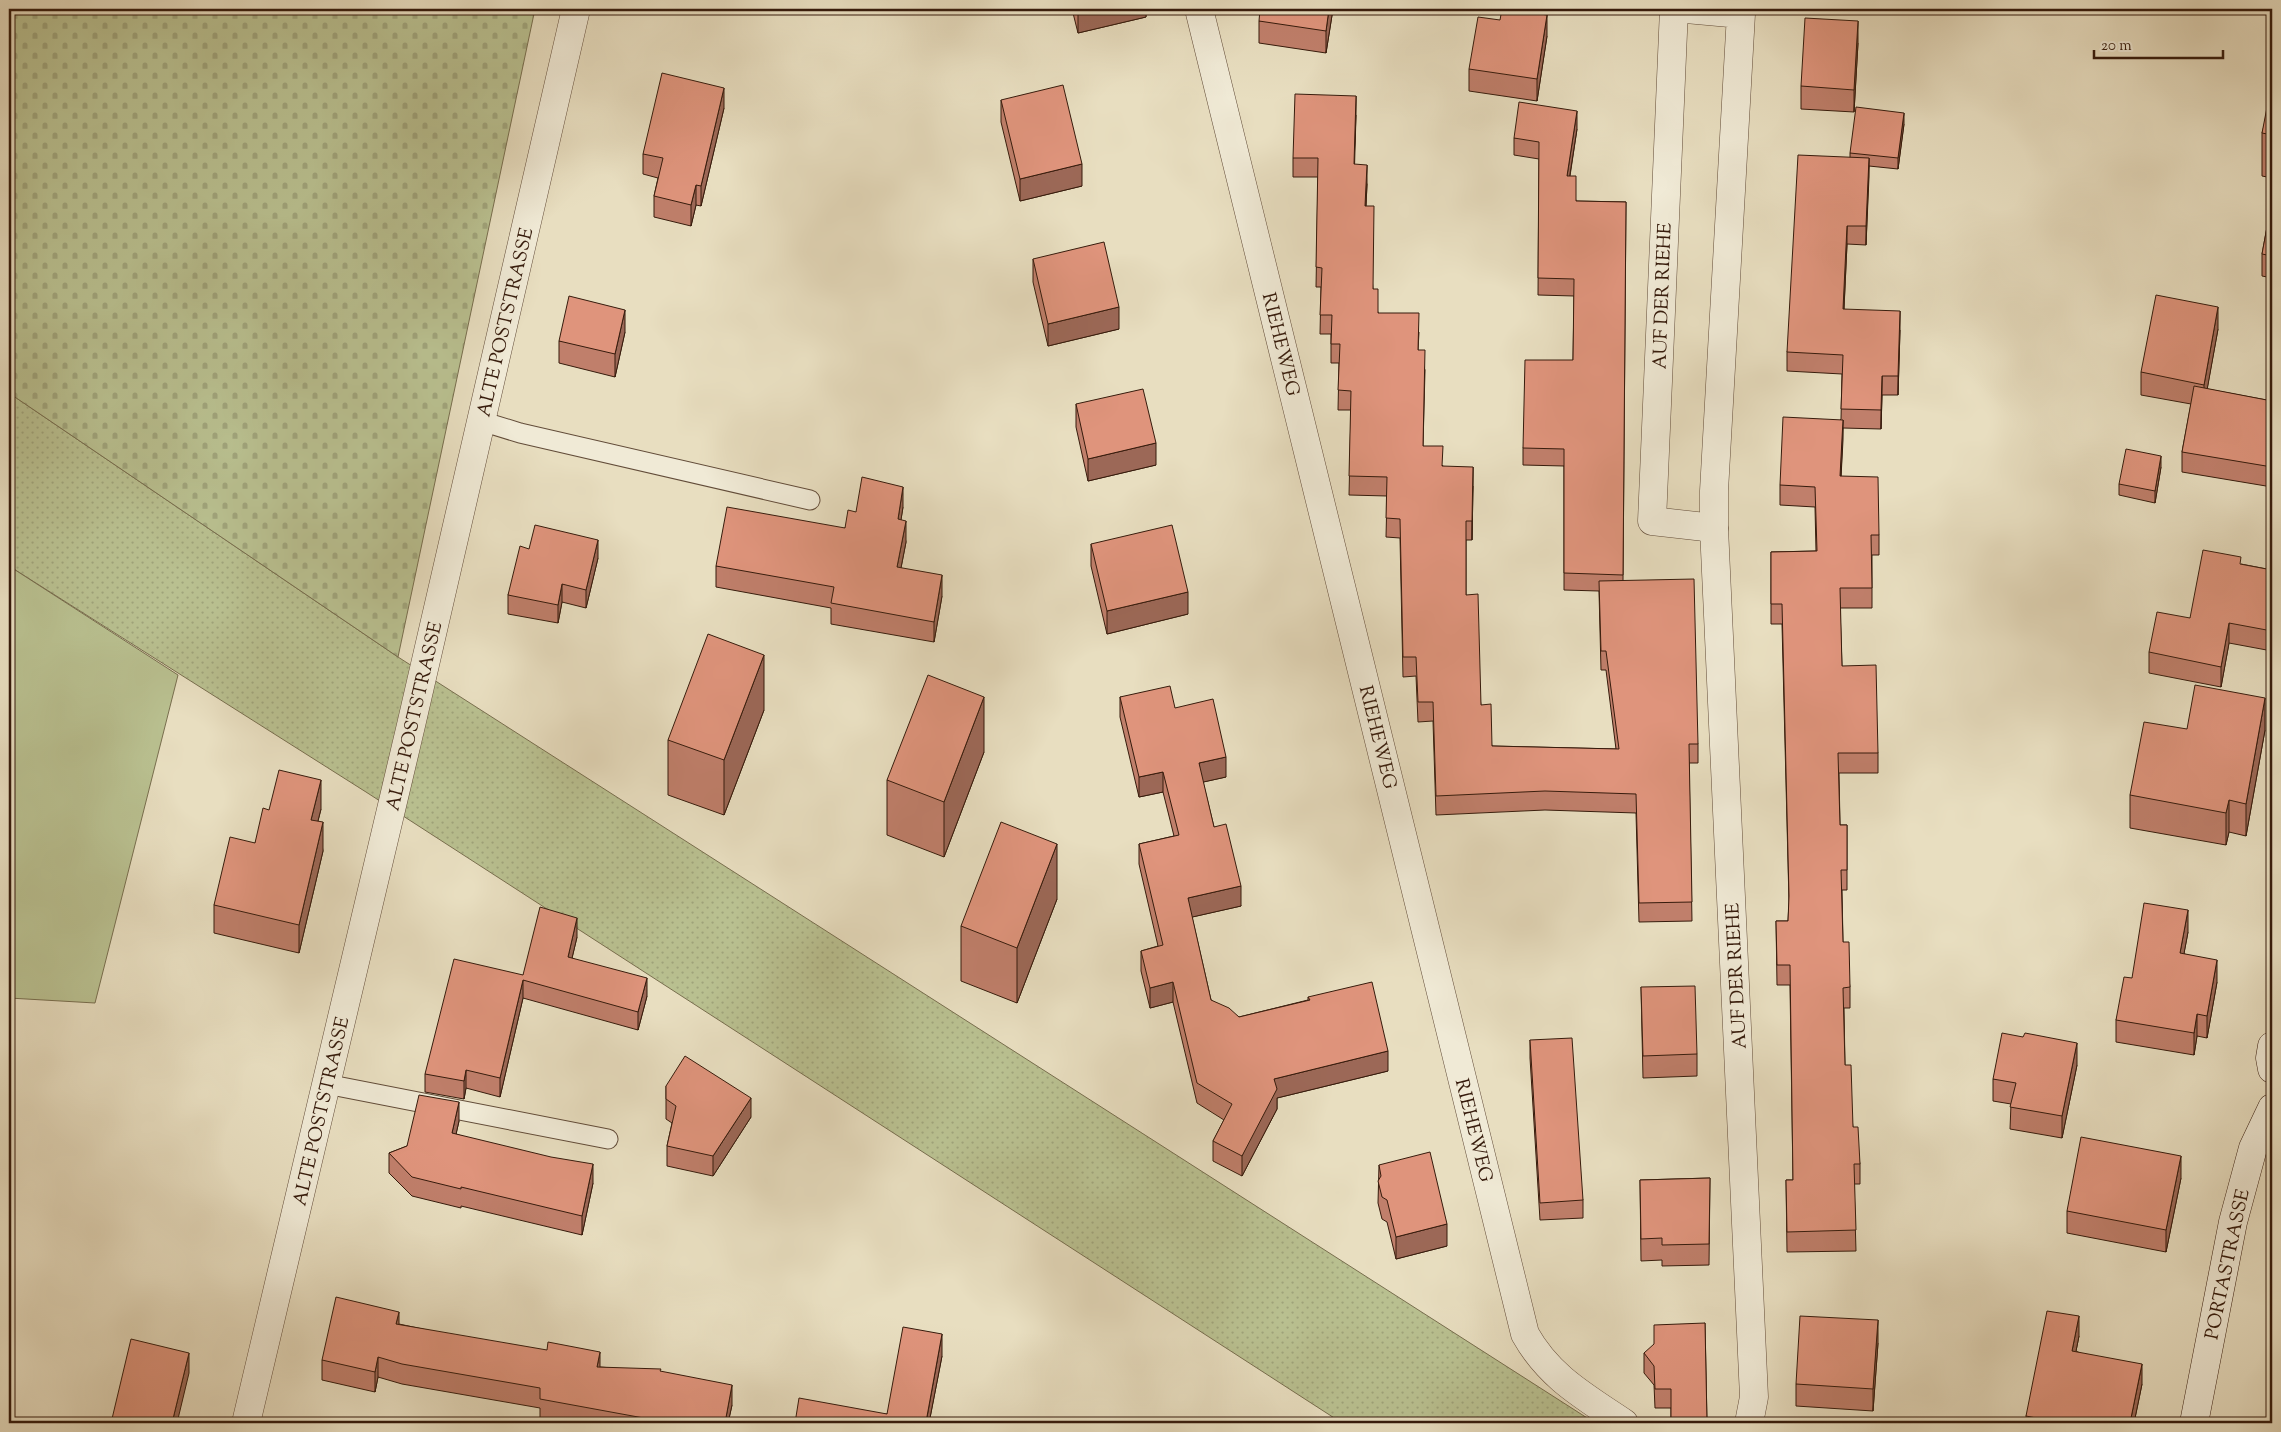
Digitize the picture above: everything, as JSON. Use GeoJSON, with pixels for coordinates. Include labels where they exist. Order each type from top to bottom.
{"type":"FeatureCollection","features":[{"type":"Feature","properties":{"kind":"street","name":"ALTE POSTSTRASSE"},"geometry":{"type":"LineString","coordinates":[[246,1423],[576,9]]}},
{"type":"Feature","properties":{"kind":"street","name":"RIEHEWEG"},"geometry":{"type":"LineString","coordinates":[[1199,9],[1525,1334],[1544,1364],[1565,1384],[1624,1423]]}},
{"type":"Feature","properties":{"kind":"street","name":"AUF DER RIEHE"},"geometry":{"type":"LineString","coordinates":[[1674,9],[1652,521],[1714,528]]}},
{"type":"Feature","properties":{"kind":"street","name":"AUF DER RIEHE"},"geometry":{"type":"LineString","coordinates":[[1686,9],[1742,11],[1714,528],[1754,1387],[1749,1423]]}},
{"type":"Feature","properties":{"kind":"street"},"geometry":{"type":"LineString","coordinates":[[2272,1046],[2272,1069]]}},
{"type":"Feature","properties":{"kind":"street","name":"PORTASTRASSE"},"geometry":{"type":"LineString","coordinates":[[2194,1423],[2233,1222],[2253,1148],[2272,1108]]}},
{"type":"Feature","properties":{"kind":"lane"},"geometry":{"type":"LineString","coordinates":[[481,421],[520,433],[810,500]]}},
{"type":"Feature","properties":{"kind":"lane"},"geometry":{"type":"LineString","coordinates":[[326,1084],[608,1139]]}},
{"type":"Feature","properties":{"kind":"green space"},"geometry":{"type":"Polygon","coordinates":[[[9,9],[535,9],[398,657],[9,393],[9,9]]]}},
{"type":"Feature","properties":{"kind":"green space"},"geometry":{"type":"Polygon","coordinates":[[[9,393],[398,657],[1595,1423],[1342,1423],[366,792],[9,566],[9,393]]]}},
{"type":"Feature","properties":{"kind":"green space"},"geometry":{"type":"Polygon","coordinates":[[[9,566],[178,675],[95,1003],[9,998],[9,566]]]}},
{"type":"Feature","properties":{"kind":"building"},"geometry":{"type":"Polygon","coordinates":[[[1260,9],[1329,9],[1326,31],[1259,21],[1260,9]]]}},
{"type":"Feature","properties":{"kind":"building"},"geometry":{"type":"Polygon","coordinates":[[[1502,9],[1547,15],[1537,79],[1469,69],[1478,17],[1500,20],[1502,9]]]}},
{"type":"Feature","properties":{"kind":"building"},"geometry":{"type":"Polygon","coordinates":[[[1805,18],[1858,21],[1854,90],[1801,86],[1805,18]]]}},
{"type":"Feature","properties":{"kind":"building"},"geometry":{"type":"Polygon","coordinates":[[[662,73],[724,88],[701,186],[696,185],[691,205],[654,196],[663,158],[643,154],[662,73]]]}},
{"type":"Feature","properties":{"kind":"building"},"geometry":{"type":"Polygon","coordinates":[[[1063,85],[1082,164],[1020,179],[1001,100],[1063,85]]]}},
{"type":"Feature","properties":{"kind":"building"},"geometry":{"type":"Polygon","coordinates":[[[1295,94],[1356,96],[1354,164],[1367,165],[1365,206],[1374,206],[1373,289],[1378,289],[1378,313],[1419,313],[1418,350],[1425,350],[1423,446],[1443,446],[1442,466],[1473,467],[1472,521],[1466,521],[1466,595],[1478,594],[1481,705],[1491,704],[1492,746],[1619,749],[1606,651],[1601,651],[1599,581],[1694,579],[1698,744],[1689,744],[1692,902],[1639,903],[1636,794],[1545,791],[1436,796],[1433,702],[1418,702],[1416,657],[1403,657],[1400,519],[1386,518],[1387,477],[1349,476],[1351,391],[1338,390],[1340,344],[1331,344],[1332,315],[1320,315],[1322,268],[1316,267],[1318,158],[1293,158],[1295,94]]]}},
{"type":"Feature","properties":{"kind":"building"},"geometry":{"type":"Polygon","coordinates":[[[2269,97],[2272,97],[2272,135],[2262,133],[2269,97]]]}},
{"type":"Feature","properties":{"kind":"building"},"geometry":{"type":"Polygon","coordinates":[[[1519,102],[1577,111],[1567,176],[1576,176],[1576,201],[1626,202],[1623,575],[1564,573],[1564,449],[1523,448],[1525,360],[1573,360],[1574,279],[1538,278],[1539,142],[1514,138],[1519,102]]]}},
{"type":"Feature","properties":{"kind":"building"},"geometry":{"type":"Polygon","coordinates":[[[1856,107],[1904,113],[1898,158],[1850,153],[1856,107]]]}},
{"type":"Feature","properties":{"kind":"building"},"geometry":{"type":"Polygon","coordinates":[[[1798,155],[1869,158],[1866,226],[1847,226],[1843,309],[1900,311],[1898,376],[1882,376],[1881,410],[1841,409],[1843,355],[1787,352],[1798,155]]]}},
{"type":"Feature","properties":{"kind":"building"},"geometry":{"type":"Polygon","coordinates":[[[2272,200],[2272,256],[2262,254],[2272,200]]]}},
{"type":"Feature","properties":{"kind":"building"},"geometry":{"type":"Polygon","coordinates":[[[1104,242],[1119,307],[1048,324],[1033,259],[1104,242]]]}},
{"type":"Feature","properties":{"kind":"building"},"geometry":{"type":"Polygon","coordinates":[[[2156,295],[2218,307],[2204,385],[2141,372],[2156,295]]]}},
{"type":"Feature","properties":{"kind":"building"},"geometry":{"type":"Polygon","coordinates":[[[569,296],[625,310],[615,354],[559,341],[569,296]]]}},
{"type":"Feature","properties":{"kind":"building"},"geometry":{"type":"Polygon","coordinates":[[[2194,386],[2272,401],[2272,467],[2182,452],[2194,386]]]}},
{"type":"Feature","properties":{"kind":"building"},"geometry":{"type":"Polygon","coordinates":[[[1143,389],[1156,443],[1088,459],[1076,404],[1143,389]]]}},
{"type":"Feature","properties":{"kind":"building"},"geometry":{"type":"Polygon","coordinates":[[[1783,417],[1843,420],[1840,476],[1878,477],[1879,535],[1871,535],[1872,588],[1840,588],[1842,666],[1876,665],[1878,753],[1838,753],[1840,825],[1847,825],[1847,870],[1841,870],[1843,942],[1849,942],[1850,987],[1843,988],[1845,1065],[1851,1065],[1853,1127],[1858,1127],[1860,1164],[1854,1164],[1856,1230],[1787,1232],[1786,1180],[1793,1180],[1790,965],[1777,965],[1776,921],[1788,921],[1789,896],[1782,604],[1771,604],[1771,552],[1817,551],[1815,487],[1780,485],[1783,417]]]}},
{"type":"Feature","properties":{"kind":"building"},"geometry":{"type":"Polygon","coordinates":[[[2126,449],[2161,456],[2155,491],[2119,484],[2126,449]]]}},
{"type":"Feature","properties":{"kind":"building"},"geometry":{"type":"Polygon","coordinates":[[[862,477],[903,487],[898,519],[906,521],[897,567],[942,575],[934,622],[831,603],[834,587],[716,566],[727,507],[845,528],[848,510],[856,512],[862,477]]]}},
{"type":"Feature","properties":{"kind":"building"},"geometry":{"type":"Polygon","coordinates":[[[535,525],[598,540],[586,590],[562,584],[558,605],[508,595],[520,546],[529,549],[535,525]]]}},
{"type":"Feature","properties":{"kind":"building"},"geometry":{"type":"Polygon","coordinates":[[[1172,525],[1188,592],[1107,611],[1091,544],[1172,525]]]}},
{"type":"Feature","properties":{"kind":"building"},"geometry":{"type":"Polygon","coordinates":[[[2203,550],[2241,557],[2240,564],[2272,570],[2272,631],[2229,623],[2221,667],[2149,652],[2157,612],[2190,618],[2203,550]]]}},
{"type":"Feature","properties":{"kind":"building"},"geometry":{"type":"Polygon","coordinates":[[[708,634],[764,655],[724,760],[668,740],[708,634]]]}},
{"type":"Feature","properties":{"kind":"building"},"geometry":{"type":"Polygon","coordinates":[[[928,675],[984,697],[944,802],[887,780],[928,675]]]}},
{"type":"Feature","properties":{"kind":"building"},"geometry":{"type":"Polygon","coordinates":[[[2195,685],[2265,698],[2246,804],[2229,800],[2226,813],[2130,795],[2144,722],[2187,729],[2195,685]]]}},
{"type":"Feature","properties":{"kind":"building"},"geometry":{"type":"Polygon","coordinates":[[[1170,686],[1175,708],[1213,699],[1226,757],[1199,763],[1214,827],[1226,824],[1241,886],[1188,898],[1211,1000],[1229,1008],[1239,1017],[1310,1000],[1308,997],[1372,982],[1388,1051],[1274,1079],[1277,1089],[1242,1156],[1213,1141],[1232,1104],[1197,1083],[1173,982],[1150,988],[1141,951],[1163,945],[1139,844],[1179,835],[1163,772],[1139,777],[1120,697],[1170,686]]]}},
{"type":"Feature","properties":{"kind":"building"},"geometry":{"type":"Polygon","coordinates":[[[279,770],[321,780],[311,820],[323,822],[299,925],[214,905],[230,837],[255,843],[263,808],[269,810],[279,770]]]}},
{"type":"Feature","properties":{"kind":"building"},"geometry":{"type":"Polygon","coordinates":[[[1001,822],[1057,844],[1017,948],[961,926],[1001,822]]]}},
{"type":"Feature","properties":{"kind":"building"},"geometry":{"type":"Polygon","coordinates":[[[2144,903],[2188,910],[2180,953],[2217,960],[2207,1016],[2197,1014],[2194,1033],[2116,1020],[2124,977],[2132,978],[2144,903]]]}},
{"type":"Feature","properties":{"kind":"building"},"geometry":{"type":"Polygon","coordinates":[[[540,907],[577,918],[568,957],[647,978],[638,1012],[523,980],[500,1078],[466,1070],[464,1081],[425,1074],[454,959],[523,975],[540,907]]]}},
{"type":"Feature","properties":{"kind":"building"},"geometry":{"type":"Polygon","coordinates":[[[1695,986],[1697,1054],[1643,1056],[1641,987],[1695,986]]]}},
{"type":"Feature","properties":{"kind":"building"},"geometry":{"type":"Polygon","coordinates":[[[2002,1033],[2023,1037],[2025,1033],[2077,1043],[2062,1116],[2010,1107],[2016,1083],[1993,1079],[2002,1033]]]}},
{"type":"Feature","properties":{"kind":"building"},"geometry":{"type":"Polygon","coordinates":[[[1572,1038],[1583,1200],[1540,1203],[1530,1040],[1572,1038]]]}},
{"type":"Feature","properties":{"kind":"building"},"geometry":{"type":"Polygon","coordinates":[[[685,1056],[751,1098],[713,1156],[667,1146],[676,1106],[666,1099],[666,1086],[685,1056]]]}},
{"type":"Feature","properties":{"kind":"building"},"geometry":{"type":"Polygon","coordinates":[[[419,1095],[459,1102],[452,1133],[551,1157],[593,1164],[582,1216],[412,1177],[389,1153],[407,1146],[419,1095]]]}},
{"type":"Feature","properties":{"kind":"building"},"geometry":{"type":"Polygon","coordinates":[[[2081,1137],[2181,1156],[2166,1230],[2067,1211],[2081,1137]]]}},
{"type":"Feature","properties":{"kind":"building"},"geometry":{"type":"Polygon","coordinates":[[[1430,1152],[1447,1224],[1396,1237],[1387,1200],[1382,1197],[1378,1181],[1381,1176],[1379,1165],[1430,1152]]]}},
{"type":"Feature","properties":{"kind":"building"},"geometry":{"type":"Polygon","coordinates":[[[1710,1178],[1709,1244],[1662,1245],[1662,1238],[1641,1239],[1640,1180],[1710,1178]]]}},
{"type":"Feature","properties":{"kind":"building"},"geometry":{"type":"Polygon","coordinates":[[[336,1297],[399,1312],[396,1324],[547,1350],[548,1342],[600,1352],[597,1367],[661,1369],[660,1371],[732,1385],[725,1423],[648,1423],[649,1419],[540,1399],[540,1388],[402,1364],[378,1357],[375,1372],[322,1360],[336,1297]]]}},
{"type":"Feature","properties":{"kind":"building"},"geometry":{"type":"Polygon","coordinates":[[[2047,1311],[2079,1316],[2072,1351],[2142,1364],[2130,1423],[2086,1423],[2070,1420],[2069,1423],[2062,1423],[2026,1416],[2047,1311]]]}},
{"type":"Feature","properties":{"kind":"building"},"geometry":{"type":"Polygon","coordinates":[[[1800,1316],[1878,1320],[1873,1389],[1796,1384],[1800,1316]]]}},
{"type":"Feature","properties":{"kind":"building"},"geometry":{"type":"Polygon","coordinates":[[[1705,1323],[1707,1422],[1671,1421],[1671,1389],[1655,1389],[1654,1366],[1644,1353],[1654,1344],[1654,1325],[1705,1323]]]}},
{"type":"Feature","properties":{"kind":"building"},"geometry":{"type":"Polygon","coordinates":[[[903,1327],[942,1334],[926,1422],[907,1418],[906,1423],[795,1423],[799,1398],[887,1414],[903,1327]]]}},
{"type":"Feature","properties":{"kind":"building"},"geometry":{"type":"Polygon","coordinates":[[[131,1339],[189,1353],[172,1423],[111,1423],[131,1339]]]}}]}
